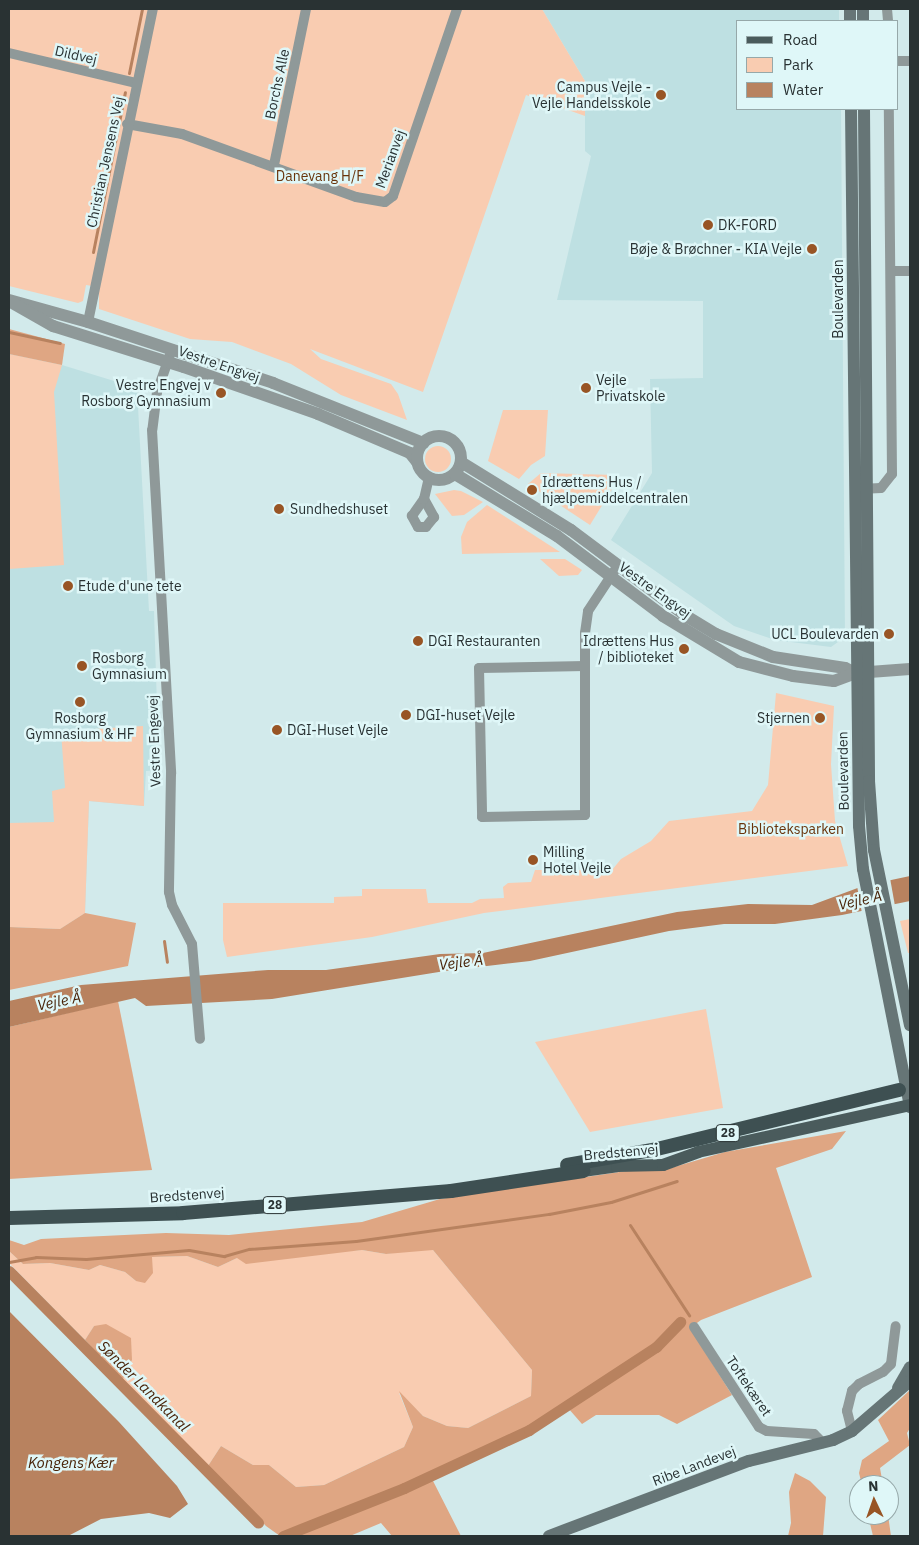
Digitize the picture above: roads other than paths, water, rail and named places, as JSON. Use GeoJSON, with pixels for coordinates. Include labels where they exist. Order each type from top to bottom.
{"type":"FeatureCollection","features":[{"type":"Feature","properties":{"kind":"highway","name":"Bredstenvej"},"geometry":{"type":"LineString","coordinates":[[367,1197],[655,1150],[905,1088]]}},
{"type":"Feature","properties":{"kind":"highway","name":"Bredstenvej"},"geometry":{"type":"LineString","coordinates":[[9,1218],[183,1212],[451,1191],[584,1171]]}},
{"type":"Feature","properties":{"kind":"main road","name":"Boulevarden"},"geometry":{"type":"LineString","coordinates":[[851,110],[863,673],[869,781],[874,850],[910,1025]]}},
{"type":"Feature","properties":{"kind":"main road","name":"Boulevarden"},"geometry":{"type":"LineString","coordinates":[[860,489],[864,110]]}},
{"type":"Feature","properties":{"kind":"main road","name":"Boulevarden"},"geometry":{"type":"LineString","coordinates":[[863,673],[859,826],[865,880],[908,1106]]}},
{"type":"Feature","properties":{"kind":"main road","name":"Bredstenvej"},"geometry":{"type":"LineString","coordinates":[[584,1171],[618,1166],[663,1165],[698,1152],[908,1106]]}},
{"type":"Feature","properties":{"kind":"main road","name":"Ribe Landevej"},"geometry":{"type":"LineString","coordinates":[[898,1388],[910,1367]]}},
{"type":"Feature","properties":{"kind":"main road","name":"Ribe Landevej"},"geometry":{"type":"LineString","coordinates":[[549,1536],[749,1461],[823,1444],[852,1431],[898,1388],[910,1381]]}},
{"type":"Feature","properties":{"kind":"street","name":"Christian Jensens Vej"},"geometry":{"type":"LineString","coordinates":[[88,322],[127,124],[153,9]]}},
{"type":"Feature","properties":{"kind":"street","name":"Borchs Alle"},"geometry":{"type":"LineString","coordinates":[[274,165],[306,9]]}},
{"type":"Feature","properties":{"kind":"street","name":"Merianvej"},"geometry":{"type":"LineString","coordinates":[[127,124],[182,134],[274,165],[376,203],[392,196],[457,9]]}},
{"type":"Feature","properties":{"kind":"street","name":"Dildvej"},"geometry":{"type":"LineString","coordinates":[[9,53],[136,83]]}},
{"type":"Feature","properties":{"kind":"street"},"geometry":{"type":"LineString","coordinates":[[860,489],[882,488],[892,474],[889,110]]}},
{"type":"Feature","properties":{"kind":"street"},"geometry":{"type":"LineString","coordinates":[[891,271],[910,271]]}},
{"type":"Feature","properties":{"kind":"street","name":"Vestre Engvej"},"geometry":{"type":"LineString","coordinates":[[9,301],[26,302],[274,383],[423,443]]}},
{"type":"Feature","properties":{"kind":"street","name":"Vestre Engvej"},"geometry":{"type":"LineString","coordinates":[[9,301],[53,326],[168,362],[318,414],[410,453],[417,462]]}},
{"type":"Feature","properties":{"kind":"street","name":"Vestre Engevej"},"geometry":{"type":"LineString","coordinates":[[172,349],[157,392],[152,430],[171,773],[168,876],[172,905],[192,944],[200,1040]]}},
{"type":"Feature","properties":{"kind":"street"},"geometry":{"type":"LineString","coordinates":[[432,437],[448,438],[460,451],[458,468],[445,479],[429,478],[417,462],[423,443],[432,437]]}},
{"type":"Feature","properties":{"kind":"street","name":"Vestre Engvej"},"geometry":{"type":"LineString","coordinates":[[458,468],[508,503],[614,571],[686,616],[746,648],[773,656],[845,668],[863,673],[910,669]]}},
{"type":"Feature","properties":{"kind":"street"},"geometry":{"type":"LineString","coordinates":[[424,499],[429,478]]}},
{"type":"Feature","properties":{"kind":"street"},"geometry":{"type":"LineString","coordinates":[[585,666],[479,668],[482,817],[585,815],[585,666],[588,611],[614,571]]}},
{"type":"Feature","properties":{"kind":"street"},"geometry":{"type":"LineString","coordinates":[[852,1431],[847,1411],[852,1392],[859,1384],[883,1372],[891,1364],[896,1326]]}},
{"type":"Feature","properties":{"kind":"street","name":"Toftekæret"},"geometry":{"type":"LineString","coordinates":[[694,1327],[759,1427],[767,1431],[814,1434],[823,1444]]}},
{"type":"Feature","properties":{"kind":"water","name":"Vejle Å"},"geometry":{"type":"Polygon","coordinates":[[[910,876],[910,901],[842,915],[775,924],[724,924],[669,931],[530,961],[445,971],[272,999],[146,1006],[135,998],[9,1027],[9,1001],[81,985],[268,970],[326,970],[440,954],[483,953],[677,912],[748,904],[812,905],[863,886],[910,876]]]}},
{"type":"Feature","properties":{"kind":"water","name":"Kongens Kær"},"geometry":{"type":"Polygon","coordinates":[[[9,1311],[119,1422],[177,1486],[188,1504],[170,1518],[149,1513],[101,1519],[68,1536],[9,1536],[9,1311]]]}},
{"type":"Feature","properties":{"kind":"waterway"},"geometry":{"type":"LineString","coordinates":[[129,73],[142,9]]}},
{"type":"Feature","properties":{"kind":"waterway"},"geometry":{"type":"LineString","coordinates":[[93,252],[125,92]]}},
{"type":"Feature","properties":{"kind":"waterway"},"geometry":{"type":"LineString","coordinates":[[9,332],[60,343]]}},
{"type":"Feature","properties":{"kind":"waterway"},"geometry":{"type":"LineString","coordinates":[[164,941],[167,962]]}},
{"type":"Feature","properties":{"kind":"waterway"},"geometry":{"type":"LineString","coordinates":[[9,1262],[36,1257],[86,1259],[189,1250],[224,1256],[249,1249],[356,1241],[549,1214],[611,1202],[677,1181]]}},
{"type":"Feature","properties":{"kind":"waterway"},"geometry":{"type":"LineString","coordinates":[[630,1225],[689,1315]]}},
{"type":"Feature","properties":{"kind":"waterway","name":"Sønder Landkanal"},"geometry":{"type":"LineString","coordinates":[[9,1271],[258,1523]]}},
{"type":"Feature","properties":{"kind":"waterway"},"geometry":{"type":"LineString","coordinates":[[283,1536],[404,1488],[529,1430],[656,1347],[680,1322]]}},
{"type":"Feature","properties":{"kind":"place","name":"Campus Vejle - Vejle Handelsskole"},"geometry":{"type":"Point","coordinates":[661,95]}},
{"type":"Feature","properties":{"kind":"place","name":"DK-FORD"},"geometry":{"type":"Point","coordinates":[708,225]}},
{"type":"Feature","properties":{"kind":"place","name":"Bøje & Brøchner - KIA Vejle"},"geometry":{"type":"Point","coordinates":[812,249]}},
{"type":"Feature","properties":{"kind":"place","name":"Vejle Privatskole"},"geometry":{"type":"Point","coordinates":[586,388]}},
{"type":"Feature","properties":{"kind":"place","name":"Vestre Engvej v Rosborg Gymnasium"},"geometry":{"type":"Point","coordinates":[221,393]}},
{"type":"Feature","properties":{"kind":"place","name":"Idrættens Hus / hjælpemiddelcentralen"},"geometry":{"type":"Point","coordinates":[532,490]}},
{"type":"Feature","properties":{"kind":"place","name":"Sundhedshuset"},"geometry":{"type":"Point","coordinates":[279,509]}},
{"type":"Feature","properties":{"kind":"place","name":"Etude d'une tete"},"geometry":{"type":"Point","coordinates":[68,586]}},
{"type":"Feature","properties":{"kind":"place","name":"UCL Boulevarden"},"geometry":{"type":"Point","coordinates":[889,634]}},
{"type":"Feature","properties":{"kind":"place","name":"DGI Restauranten"},"geometry":{"type":"Point","coordinates":[418,641]}},
{"type":"Feature","properties":{"kind":"place","name":"Idrættens Hus / biblioteket"},"geometry":{"type":"Point","coordinates":[684,649]}},
{"type":"Feature","properties":{"kind":"place","name":"Rosborg Gymnasium"},"geometry":{"type":"Point","coordinates":[82,666]}},
{"type":"Feature","properties":{"kind":"place","name":"Rosborg Gymnasium & HF"},"geometry":{"type":"Point","coordinates":[80,702]}},
{"type":"Feature","properties":{"kind":"place","name":"DGI-huset Vejle"},"geometry":{"type":"Point","coordinates":[406,715]}},
{"type":"Feature","properties":{"kind":"place","name":"Stjernen"},"geometry":{"type":"Point","coordinates":[820,718]}},
{"type":"Feature","properties":{"kind":"place","name":"DGI-Huset Vejle"},"geometry":{"type":"Point","coordinates":[277,730]}},
{"type":"Feature","properties":{"kind":"place","name":"Milling Hotel Vejle"},"geometry":{"type":"Point","coordinates":[533,860]}},
{"type":"Feature","properties":{"kind":"park label","name":"Danevang H/F"},"geometry":{"type":"Point","coordinates":[320,176]}},
{"type":"Feature","properties":{"kind":"park label","name":"Biblioteksparken"},"geometry":{"type":"Point","coordinates":[791,829]}}]}
